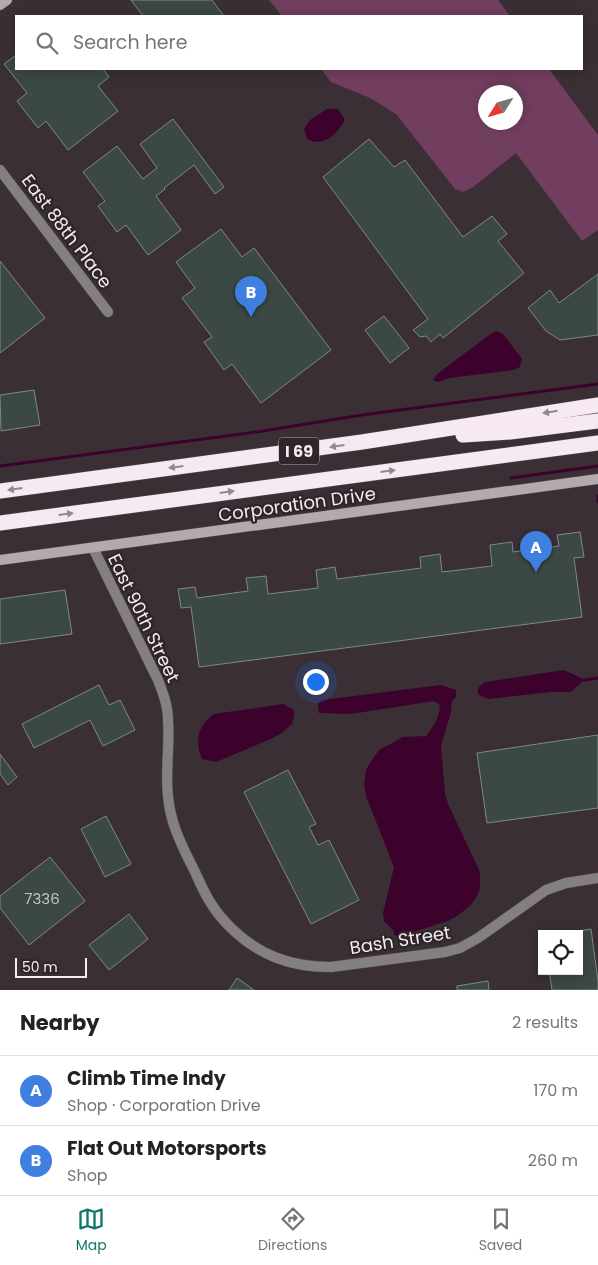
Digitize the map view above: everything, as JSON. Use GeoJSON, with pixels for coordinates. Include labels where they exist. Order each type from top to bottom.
{"type":"FeatureCollection","features":[{"type":"Feature","properties":{"kind":"highway","name":"I 69"},"geometry":{"type":"LineString","coordinates":[[0,491],[362,442],[598,405]]}},
{"type":"Feature","properties":{"kind":"highway"},"geometry":{"type":"LineString","coordinates":[[362,442],[510,432],[598,422]]}},
{"type":"Feature","properties":{"kind":"highway","name":"I 69"},"geometry":{"type":"LineString","coordinates":[[0,523],[598,443]]}},
{"type":"Feature","properties":{"kind":"street"},"geometry":{"type":"LineString","coordinates":[[0,5],[7,0]]}},
{"type":"Feature","properties":{"kind":"street","name":"East 88th Place"},"geometry":{"type":"LineString","coordinates":[[0,170],[108,312]]}},
{"type":"Feature","properties":{"kind":"street","name":"Corporation Drive"},"geometry":{"type":"LineString","coordinates":[[0,560],[598,479]]}},
{"type":"Feature","properties":{"kind":"street","name":"East 90th Street"},"geometry":{"type":"LineString","coordinates":[[92,548],[158,680],[166,702],[168,720],[167,795],[176,834],[211,904],[218,914],[243,940],[278,959]]}},
{"type":"Feature","properties":{"kind":"street","name":"Bash Street"},"geometry":{"type":"LineString","coordinates":[[278,959],[304,966],[331,967],[452,950],[478,938],[546,890],[566,883],[598,878]]}},
{"type":"Feature","properties":{"kind":"shaded area"},"geometry":{"type":"Polygon","coordinates":[[[269,0],[498,0],[509,15],[281,15],[269,0]]]}},
{"type":"Feature","properties":{"kind":"shaded area"},"geometry":{"type":"Polygon","coordinates":[[[322,70],[550,70],[598,135],[598,230],[582,241],[516,153],[472,188],[463,192],[455,189],[396,114],[370,98],[331,82],[322,70]]]}},
{"type":"Feature","properties":{"kind":"shaded area"},"geometry":{"type":"Polygon","coordinates":[[[327,109],[338,109],[345,120],[342,125],[334,135],[324,141],[319,142],[307,139],[304,129],[310,120],[327,109]]]}},
{"type":"Feature","properties":{"kind":"shaded area"},"geometry":{"type":"Polygon","coordinates":[[[497,331],[503,334],[522,359],[520,367],[513,370],[449,378],[438,382],[433,380],[437,374],[497,331]]]}},
{"type":"Feature","properties":{"kind":"shaded area"},"geometry":{"type":"Polygon","coordinates":[[[564,670],[584,680],[571,692],[551,692],[488,699],[478,694],[478,688],[485,682],[564,670]]]}},
{"type":"Feature","properties":{"kind":"shaded area"},"geometry":{"type":"Polygon","coordinates":[[[441,685],[456,690],[456,697],[452,701],[451,712],[441,746],[445,794],[480,872],[480,888],[470,906],[457,916],[448,921],[395,936],[393,930],[384,921],[383,913],[394,867],[366,796],[364,784],[366,770],[379,750],[403,737],[426,736],[436,722],[440,705],[434,701],[351,714],[319,713],[318,703],[322,700],[441,685]]]}},
{"type":"Feature","properties":{"kind":"shaded area"},"geometry":{"type":"Polygon","coordinates":[[[283,704],[294,710],[294,716],[292,724],[282,733],[216,762],[202,759],[198,746],[199,734],[204,723],[214,714],[283,704]]]}},
{"type":"Feature","properties":{"kind":"building"},"geometry":{"type":"Polygon","coordinates":[[[131,0],[212,0],[223,15],[142,15],[131,0]]]}},
{"type":"Feature","properties":{"kind":"building"},"geometry":{"type":"Polygon","coordinates":[[[15,56],[15,70],[104,70],[109,77],[98,86],[118,111],[68,150],[46,121],[38,128],[17,101],[27,93],[4,64],[15,56]]]}},
{"type":"Feature","properties":{"kind":"building"},"geometry":{"type":"Polygon","coordinates":[[[173,119],[224,187],[215,194],[194,165],[164,188],[156,196],[181,230],[148,255],[126,225],[117,232],[98,206],[105,201],[83,172],[117,146],[143,179],[157,168],[140,144],[173,119]]]}},
{"type":"Feature","properties":{"kind":"building"},"geometry":{"type":"Polygon","coordinates":[[[369,139],[394,167],[405,160],[463,237],[492,216],[507,234],[498,241],[524,273],[443,338],[440,334],[431,342],[426,336],[420,337],[413,330],[428,319],[323,177],[369,139]]]}},
{"type":"Feature","properties":{"kind":"building"},"geometry":{"type":"Polygon","coordinates":[[[221,229],[242,257],[254,248],[331,350],[261,403],[232,364],[224,370],[204,342],[212,337],[182,298],[195,288],[176,262],[221,229]]]}},
{"type":"Feature","properties":{"kind":"building"},"geometry":{"type":"Polygon","coordinates":[[[0,261],[45,318],[0,353],[0,261]]]}},
{"type":"Feature","properties":{"kind":"building"},"geometry":{"type":"Polygon","coordinates":[[[598,274],[598,335],[560,340],[546,331],[528,308],[550,290],[559,303],[598,274]]]}},
{"type":"Feature","properties":{"kind":"building"},"geometry":{"type":"Polygon","coordinates":[[[384,316],[409,348],[390,363],[365,330],[384,316]]]}},
{"type":"Feature","properties":{"kind":"building"},"geometry":{"type":"Polygon","coordinates":[[[34,390],[40,425],[1,431],[0,395],[34,390]]]}},
{"type":"Feature","properties":{"kind":"building"},"geometry":{"type":"Polygon","coordinates":[[[580,532],[584,557],[574,558],[582,617],[199,667],[191,607],[181,608],[178,589],[195,587],[197,598],[248,591],[246,578],[266,576],[268,594],[318,588],[316,570],[335,567],[337,579],[421,568],[420,557],[440,554],[442,572],[492,566],[490,545],[512,542],[513,552],[559,546],[557,535],[580,532]]]}},
{"type":"Feature","properties":{"kind":"building"},"geometry":{"type":"Polygon","coordinates":[[[65,590],[72,634],[0,644],[0,599],[65,590]]]}},
{"type":"Feature","properties":{"kind":"building"},"geometry":{"type":"Polygon","coordinates":[[[99,685],[109,705],[120,700],[135,730],[103,746],[90,720],[34,748],[22,724],[99,685]]]}},
{"type":"Feature","properties":{"kind":"building"},"geometry":{"type":"Polygon","coordinates":[[[598,735],[598,808],[487,823],[477,753],[598,735]]]}},
{"type":"Feature","properties":{"kind":"building"},"geometry":{"type":"Polygon","coordinates":[[[0,754],[17,777],[8,785],[0,774],[0,754]]]}},
{"type":"Feature","properties":{"kind":"building"},"geometry":{"type":"Polygon","coordinates":[[[288,770],[316,824],[309,827],[318,845],[329,840],[359,900],[311,924],[244,792],[288,770]]]}},
{"type":"Feature","properties":{"kind":"building"},"geometry":{"type":"Polygon","coordinates":[[[106,816],[131,864],[105,877],[81,829],[106,816]]]}},
{"type":"Feature","properties":{"kind":"building"},"geometry":{"type":"Polygon","coordinates":[[[50,857],[85,901],[29,945],[0,908],[0,896],[50,857]]]}},
{"type":"Feature","properties":{"kind":"building"},"geometry":{"type":"Polygon","coordinates":[[[129,914],[148,939],[109,970],[89,945],[129,914]]]}},
{"type":"Feature","properties":{"kind":"building"},"geometry":{"type":"Polygon","coordinates":[[[591,929],[598,990],[552,990],[550,975],[583,975],[583,930],[591,929]]]}},
{"type":"Feature","properties":{"kind":"building"},"geometry":{"type":"Polygon","coordinates":[[[237,978],[254,990],[229,990],[237,978]]]}},
{"type":"Feature","properties":{"kind":"building"},"geometry":{"type":"Polygon","coordinates":[[[488,981],[489,990],[457,990],[457,986],[488,981]]]}},
{"type":"Feature","properties":{"kind":"waterway"},"geometry":{"type":"LineString","coordinates":[[0,466],[598,384]]}},
{"type":"Feature","properties":{"kind":"waterway"},"geometry":{"type":"LineString","coordinates":[[511,478],[598,466]]}},
{"type":"Feature","properties":{"kind":"waterway"},"geometry":{"type":"LineString","coordinates":[[598,496],[598,502]]}},
{"type":"Feature","properties":{"kind":"waterway"},"geometry":{"type":"LineString","coordinates":[[584,680],[598,678]]}},
{"type":"Feature","properties":{"kind":"place","name":"Flat Out Motorsports"},"geometry":{"type":"Point","coordinates":[251,317]}},
{"type":"Feature","properties":{"kind":"place","name":"Climb Time Indy"},"geometry":{"type":"Point","coordinates":[536,572]}}]}
